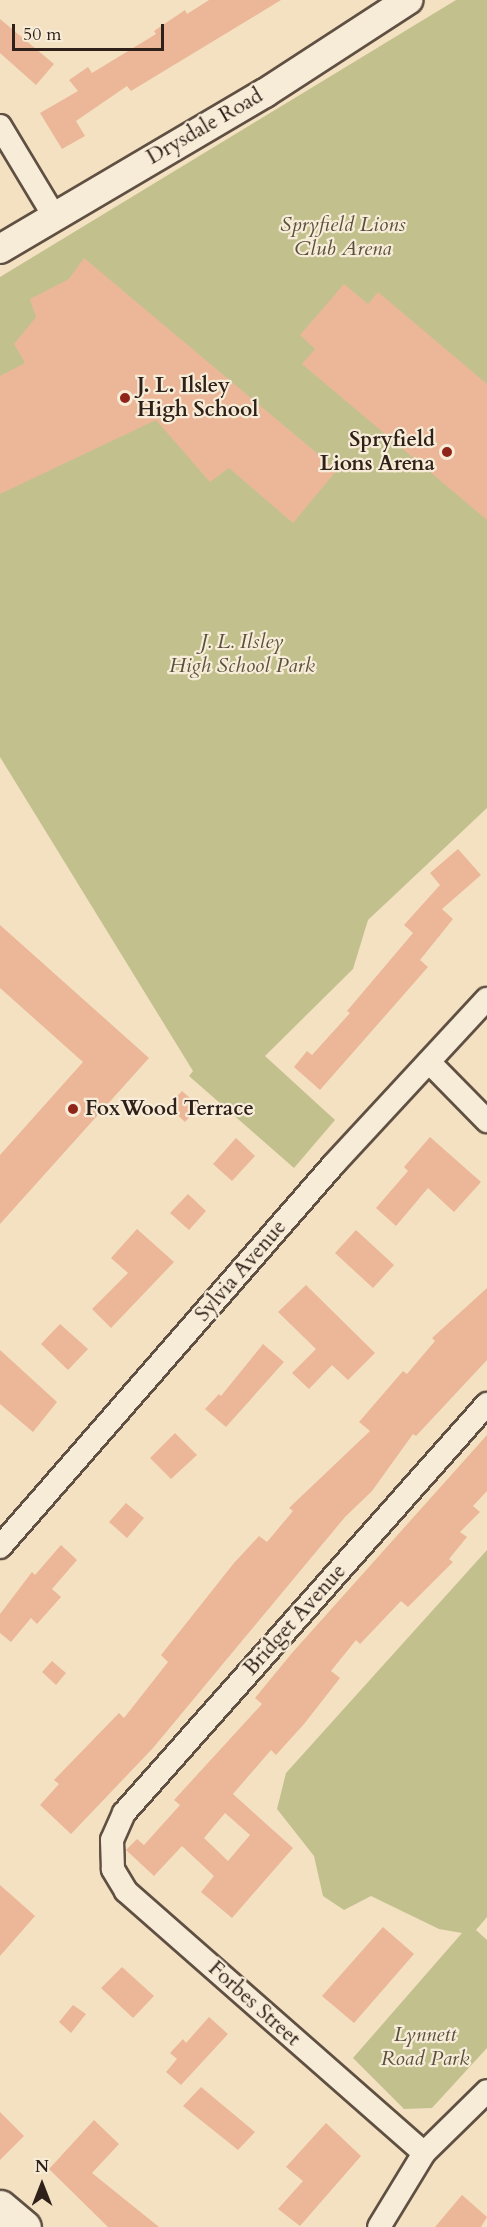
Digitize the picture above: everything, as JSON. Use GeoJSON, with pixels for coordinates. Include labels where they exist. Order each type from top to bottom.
{"type":"FeatureCollection","features":[{"type":"Feature","properties":{"kind":"main road"},"geometry":{"type":"LineString","coordinates":[[0,2206],[24,2227]]}},
{"type":"Feature","properties":{"kind":"street","name":"Drysdale Road"},"geometry":{"type":"LineString","coordinates":[[0,249],[265,93],[408,0]]}},
{"type":"Feature","properties":{"kind":"street"},"geometry":{"type":"LineString","coordinates":[[0,126],[54,216]]}},
{"type":"Feature","properties":{"kind":"street","name":"Sylvia Avenue"},"geometry":{"type":"LineString","coordinates":[[0,1547],[334,1164],[487,999]]}},
{"type":"Feature","properties":{"kind":"street"},"geometry":{"type":"LineString","coordinates":[[429,1062],[487,1121]]}},
{"type":"Feature","properties":{"kind":"street","name":"Bridget Avenue"},"geometry":{"type":"LineString","coordinates":[[112,1840],[124,1813],[487,1404]]}},
{"type":"Feature","properties":{"kind":"street","name":"Forbes Street"},"geometry":{"type":"LineString","coordinates":[[112,1840],[113,1869],[126,1892],[424,2153]]}},
{"type":"Feature","properties":{"kind":"street"},"geometry":{"type":"LineString","coordinates":[[380,2227],[424,2153],[487,2091]]}},
{"type":"Feature","properties":{"kind":"green space","name":"J. L. Ilsley High School Park"},"geometry":{"type":"Polygon","coordinates":[[[456,0],[487,0],[487,808],[368,920],[353,969],[265,1056],[335,1120],[294,1168],[189,1076],[193,1071],[0,757],[0,277],[456,0]]]}},
{"type":"Feature","properties":{"kind":"green space","name":"Lynnett Road Park"},"geometry":{"type":"Polygon","coordinates":[[[487,1550],[487,1917],[476,1930],[487,1940],[487,2048],[432,2108],[404,2109],[353,2058],[462,1933],[439,1929],[371,1896],[344,1910],[323,1896],[314,1856],[277,1809],[286,1773],[487,1550]]]}},
{"type":"Feature","properties":{"kind":"building"},"geometry":{"type":"Polygon","coordinates":[[[209,0],[281,0],[131,91],[127,86],[76,121],[85,136],[62,149],[40,113],[78,91],[69,80],[88,67],[92,73],[156,34],[154,31],[185,10],[187,14],[209,0]]]}},
{"type":"Feature","properties":{"kind":"building"},"geometry":{"type":"Polygon","coordinates":[[[0,19],[54,64],[36,85],[0,53],[0,19]]]}},
{"type":"Feature","properties":{"kind":"building","name":"J. L. Ilsley High School"},"geometry":{"type":"Polygon","coordinates":[[[84,258],[337,470],[293,523],[229,468],[210,482],[156,420],[0,494],[0,376],[25,363],[14,344],[36,317],[30,299],[69,279],[84,258]]]}},
{"type":"Feature","properties":{"kind":"building","name":"Spryfield Lions Arena"},"geometry":{"type":"Polygon","coordinates":[[[344,284],[368,304],[378,292],[487,384],[487,520],[302,364],[315,349],[300,335],[344,284]]]}},
{"type":"Feature","properties":{"kind":"building"},"geometry":{"type":"Polygon","coordinates":[[[458,849],[481,875],[442,909],[453,919],[420,960],[428,967],[320,1090],[294,1067],[307,1051],[312,1055],[350,1013],[347,1011],[413,933],[404,925],[440,885],[430,873],[458,849]]]}},
{"type":"Feature","properties":{"kind":"building","name":"FoxWood Terrace"},"geometry":{"type":"Polygon","coordinates":[[[0,925],[149,1058],[0,1224],[0,1155],[83,1062],[0,988],[0,925]]]}},
{"type":"Feature","properties":{"kind":"building"},"geometry":{"type":"Polygon","coordinates":[[[182,1091],[199,1106],[185,1122],[168,1106],[182,1091]]]}},
{"type":"Feature","properties":{"kind":"building"},"geometry":{"type":"Polygon","coordinates":[[[430,1137],[481,1182],[454,1212],[428,1188],[396,1226],[376,1208],[408,1171],[404,1167],[430,1137]]]}},
{"type":"Feature","properties":{"kind":"building"},"geometry":{"type":"Polygon","coordinates":[[[236,1138],[255,1156],[232,1181],[213,1164],[236,1138]]]}},
{"type":"Feature","properties":{"kind":"building"},"geometry":{"type":"Polygon","coordinates":[[[188,1194],[206,1211],[189,1230],[170,1213],[188,1194]]]}},
{"type":"Feature","properties":{"kind":"building"},"geometry":{"type":"Polygon","coordinates":[[[137,1229],[174,1262],[111,1328],[92,1309],[128,1273],[111,1258],[137,1229]]]}},
{"type":"Feature","properties":{"kind":"building"},"geometry":{"type":"Polygon","coordinates":[[[356,1230],[394,1265],[373,1288],[335,1253],[356,1230]]]}},
{"type":"Feature","properties":{"kind":"building"},"geometry":{"type":"Polygon","coordinates":[[[306,1285],[375,1353],[348,1380],[332,1365],[309,1389],[292,1373],[316,1349],[278,1312],[306,1285]]]}},
{"type":"Feature","properties":{"kind":"building"},"geometry":{"type":"Polygon","coordinates":[[[487,1288],[487,1360],[416,1436],[413,1434],[372,1491],[345,1517],[153,1748],[71,1834],[40,1805],[59,1784],[54,1780],[119,1713],[124,1718],[168,1662],[161,1655],[234,1563],[259,1536],[267,1542],[293,1511],[289,1508],[370,1431],[359,1422],[403,1371],[407,1374],[435,1341],[432,1338],[487,1288]]]}},
{"type":"Feature","properties":{"kind":"building"},"geometry":{"type":"Polygon","coordinates":[[[60,1324],[88,1349],[68,1370],[41,1344],[60,1324]]]}},
{"type":"Feature","properties":{"kind":"building"},"geometry":{"type":"Polygon","coordinates":[[[263,1344],[284,1362],[226,1427],[205,1409],[219,1394],[221,1396],[263,1344]]]}},
{"type":"Feature","properties":{"kind":"building"},"geometry":{"type":"Polygon","coordinates":[[[0,1350],[57,1402],[33,1432],[0,1404],[0,1350]]]}},
{"type":"Feature","properties":{"kind":"building"},"geometry":{"type":"Polygon","coordinates":[[[175,1433],[197,1455],[171,1479],[150,1458],[175,1433]]]}},
{"type":"Feature","properties":{"kind":"building"},"geometry":{"type":"Polygon","coordinates":[[[487,1435],[487,1491],[473,1506],[480,1512],[460,1532],[467,1537],[449,1559],[453,1562],[408,1607],[401,1601],[360,1644],[356,1640],[331,1671],[340,1678],[304,1724],[276,1755],[271,1750],[233,1794],[293,1848],[232,1918],[201,1892],[214,1876],[182,1846],[154,1876],[126,1850],[137,1839],[144,1845],[180,1805],[174,1800],[262,1704],[255,1698],[292,1653],[487,1435]],[[225,1813],[204,1838],[228,1861],[250,1835],[225,1813]]]}},
{"type":"Feature","properties":{"kind":"building"},"geometry":{"type":"Polygon","coordinates":[[[126,1503],[144,1518],[127,1538],[109,1522],[126,1503]]]}},
{"type":"Feature","properties":{"kind":"building"},"geometry":{"type":"Polygon","coordinates":[[[61,1545],[77,1560],[52,1589],[61,1597],[37,1624],[31,1618],[11,1642],[0,1633],[0,1614],[32,1572],[35,1575],[61,1545]]]}},
{"type":"Feature","properties":{"kind":"building"},"geometry":{"type":"Polygon","coordinates":[[[52,1661],[66,1673],[56,1685],[42,1672],[52,1661]]]}},
{"type":"Feature","properties":{"kind":"building"},"geometry":{"type":"Polygon","coordinates":[[[0,1885],[35,1916],[0,1956],[0,1885]]]}},
{"type":"Feature","properties":{"kind":"building"},"geometry":{"type":"Polygon","coordinates":[[[383,1927],[414,1954],[354,2023],[322,1996],[383,1927]]]}},
{"type":"Feature","properties":{"kind":"building"},"geometry":{"type":"Polygon","coordinates":[[[122,1967],[154,1996],[133,2018],[101,1988],[122,1967]]]}},
{"type":"Feature","properties":{"kind":"building"},"geometry":{"type":"Polygon","coordinates":[[[73,2005],[86,2014],[71,2033],[59,2022],[73,2005]]]}},
{"type":"Feature","properties":{"kind":"building"},"geometry":{"type":"Polygon","coordinates":[[[209,2017],[228,2034],[181,2085],[166,2072],[177,2059],[170,2053],[183,2039],[186,2043],[209,2017]]]}},
{"type":"Feature","properties":{"kind":"building"},"geometry":{"type":"Polygon","coordinates":[[[201,2087],[255,2132],[238,2150],[183,2106],[201,2087]]]}},
{"type":"Feature","properties":{"kind":"building"},"geometry":{"type":"Polygon","coordinates":[[[0,2112],[24,2136],[0,2160],[0,2112]]]}},
{"type":"Feature","properties":{"kind":"building"},"geometry":{"type":"Polygon","coordinates":[[[94,2120],[119,2144],[92,2173],[159,2227],[108,2227],[49,2169],[94,2120]]]}},
{"type":"Feature","properties":{"kind":"building"},"geometry":{"type":"Polygon","coordinates":[[[326,2123],[361,2156],[300,2226],[278,2209],[303,2181],[286,2167],[326,2123]]]}},
{"type":"Feature","properties":{"kind":"building"},"geometry":{"type":"Polygon","coordinates":[[[462,2195],[487,2217],[481,2227],[435,2227],[462,2195]]]}},
{"type":"Feature","properties":{"kind":"place","name":"J. L. Ilsley High School"},"geometry":{"type":"Point","coordinates":[125,398]}},
{"type":"Feature","properties":{"kind":"place","name":"Spryfield Lions Arena"},"geometry":{"type":"Point","coordinates":[447,452]}},
{"type":"Feature","properties":{"kind":"place","name":"FoxWood Terrace"},"geometry":{"type":"Point","coordinates":[73,1109]}},
{"type":"Feature","properties":{"kind":"park label","name":"Spryfield Lions Club Arena"},"geometry":{"type":"Point","coordinates":[343,237]}}]}
